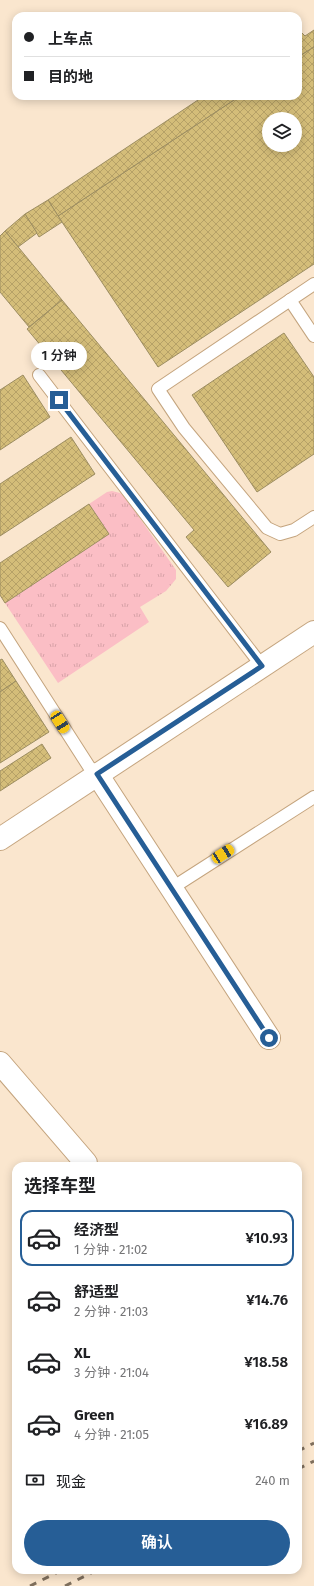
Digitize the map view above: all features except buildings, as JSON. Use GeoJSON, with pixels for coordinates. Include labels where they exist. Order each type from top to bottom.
{"type":"FeatureCollection","features":[{"type":"Feature","properties":{"kind":"street"},"geometry":{"type":"LineString","coordinates":[[0,839],[314,632]]}},
{"type":"Feature","properties":{"kind":"street"},"geometry":{"type":"LineString","coordinates":[[96,775],[172,888],[269,1038]]}},
{"type":"Feature","properties":{"kind":"street"},"geometry":{"type":"LineString","coordinates":[[0,1063],[85,1162]]}},
{"type":"Feature","properties":{"kind":"lane"},"geometry":{"type":"LineString","coordinates":[[314,284],[158,389],[184,428],[267,528],[280,534],[294,530],[314,517]]}},
{"type":"Feature","properties":{"kind":"lane"},"geometry":{"type":"LineString","coordinates":[[290,300],[314,336]]}},
{"type":"Feature","properties":{"kind":"lane"},"geometry":{"type":"LineString","coordinates":[[39,375],[262,666]]}},
{"type":"Feature","properties":{"kind":"lane"},"geometry":{"type":"LineString","coordinates":[[0,628],[96,775]]}},
{"type":"Feature","properties":{"kind":"lane"},"geometry":{"type":"LineString","coordinates":[[172,888],[314,797]]}},
{"type":"Feature","properties":{"kind":"green space"},"geometry":{"type":"Polygon","coordinates":[[[112,491],[120,493],[125,497],[176,570],[176,579],[166,591],[140,607],[149,622],[58,683],[5,603],[109,534],[89,504],[107,492],[112,491]]]}},
{"type":"Feature","properties":{"kind":"railway"},"geometry":{"type":"LineString","coordinates":[[302,1449],[314,1443]]}},
{"type":"Feature","properties":{"kind":"railway"},"geometry":{"type":"LineString","coordinates":[[302,1467],[314,1461]]}},
{"type":"Feature","properties":{"kind":"railway"},"geometry":{"type":"LineString","coordinates":[[30,1586],[54,1574]]}},
{"type":"Feature","properties":{"kind":"railway"},"geometry":{"type":"LineString","coordinates":[[65,1586],[89,1574]]}},
{"type":"Feature","properties":{"kind":"route"},"geometry":{"type":"LineString","coordinates":[[59,400],[262,666],[97,774],[269,1038]]}}]}
